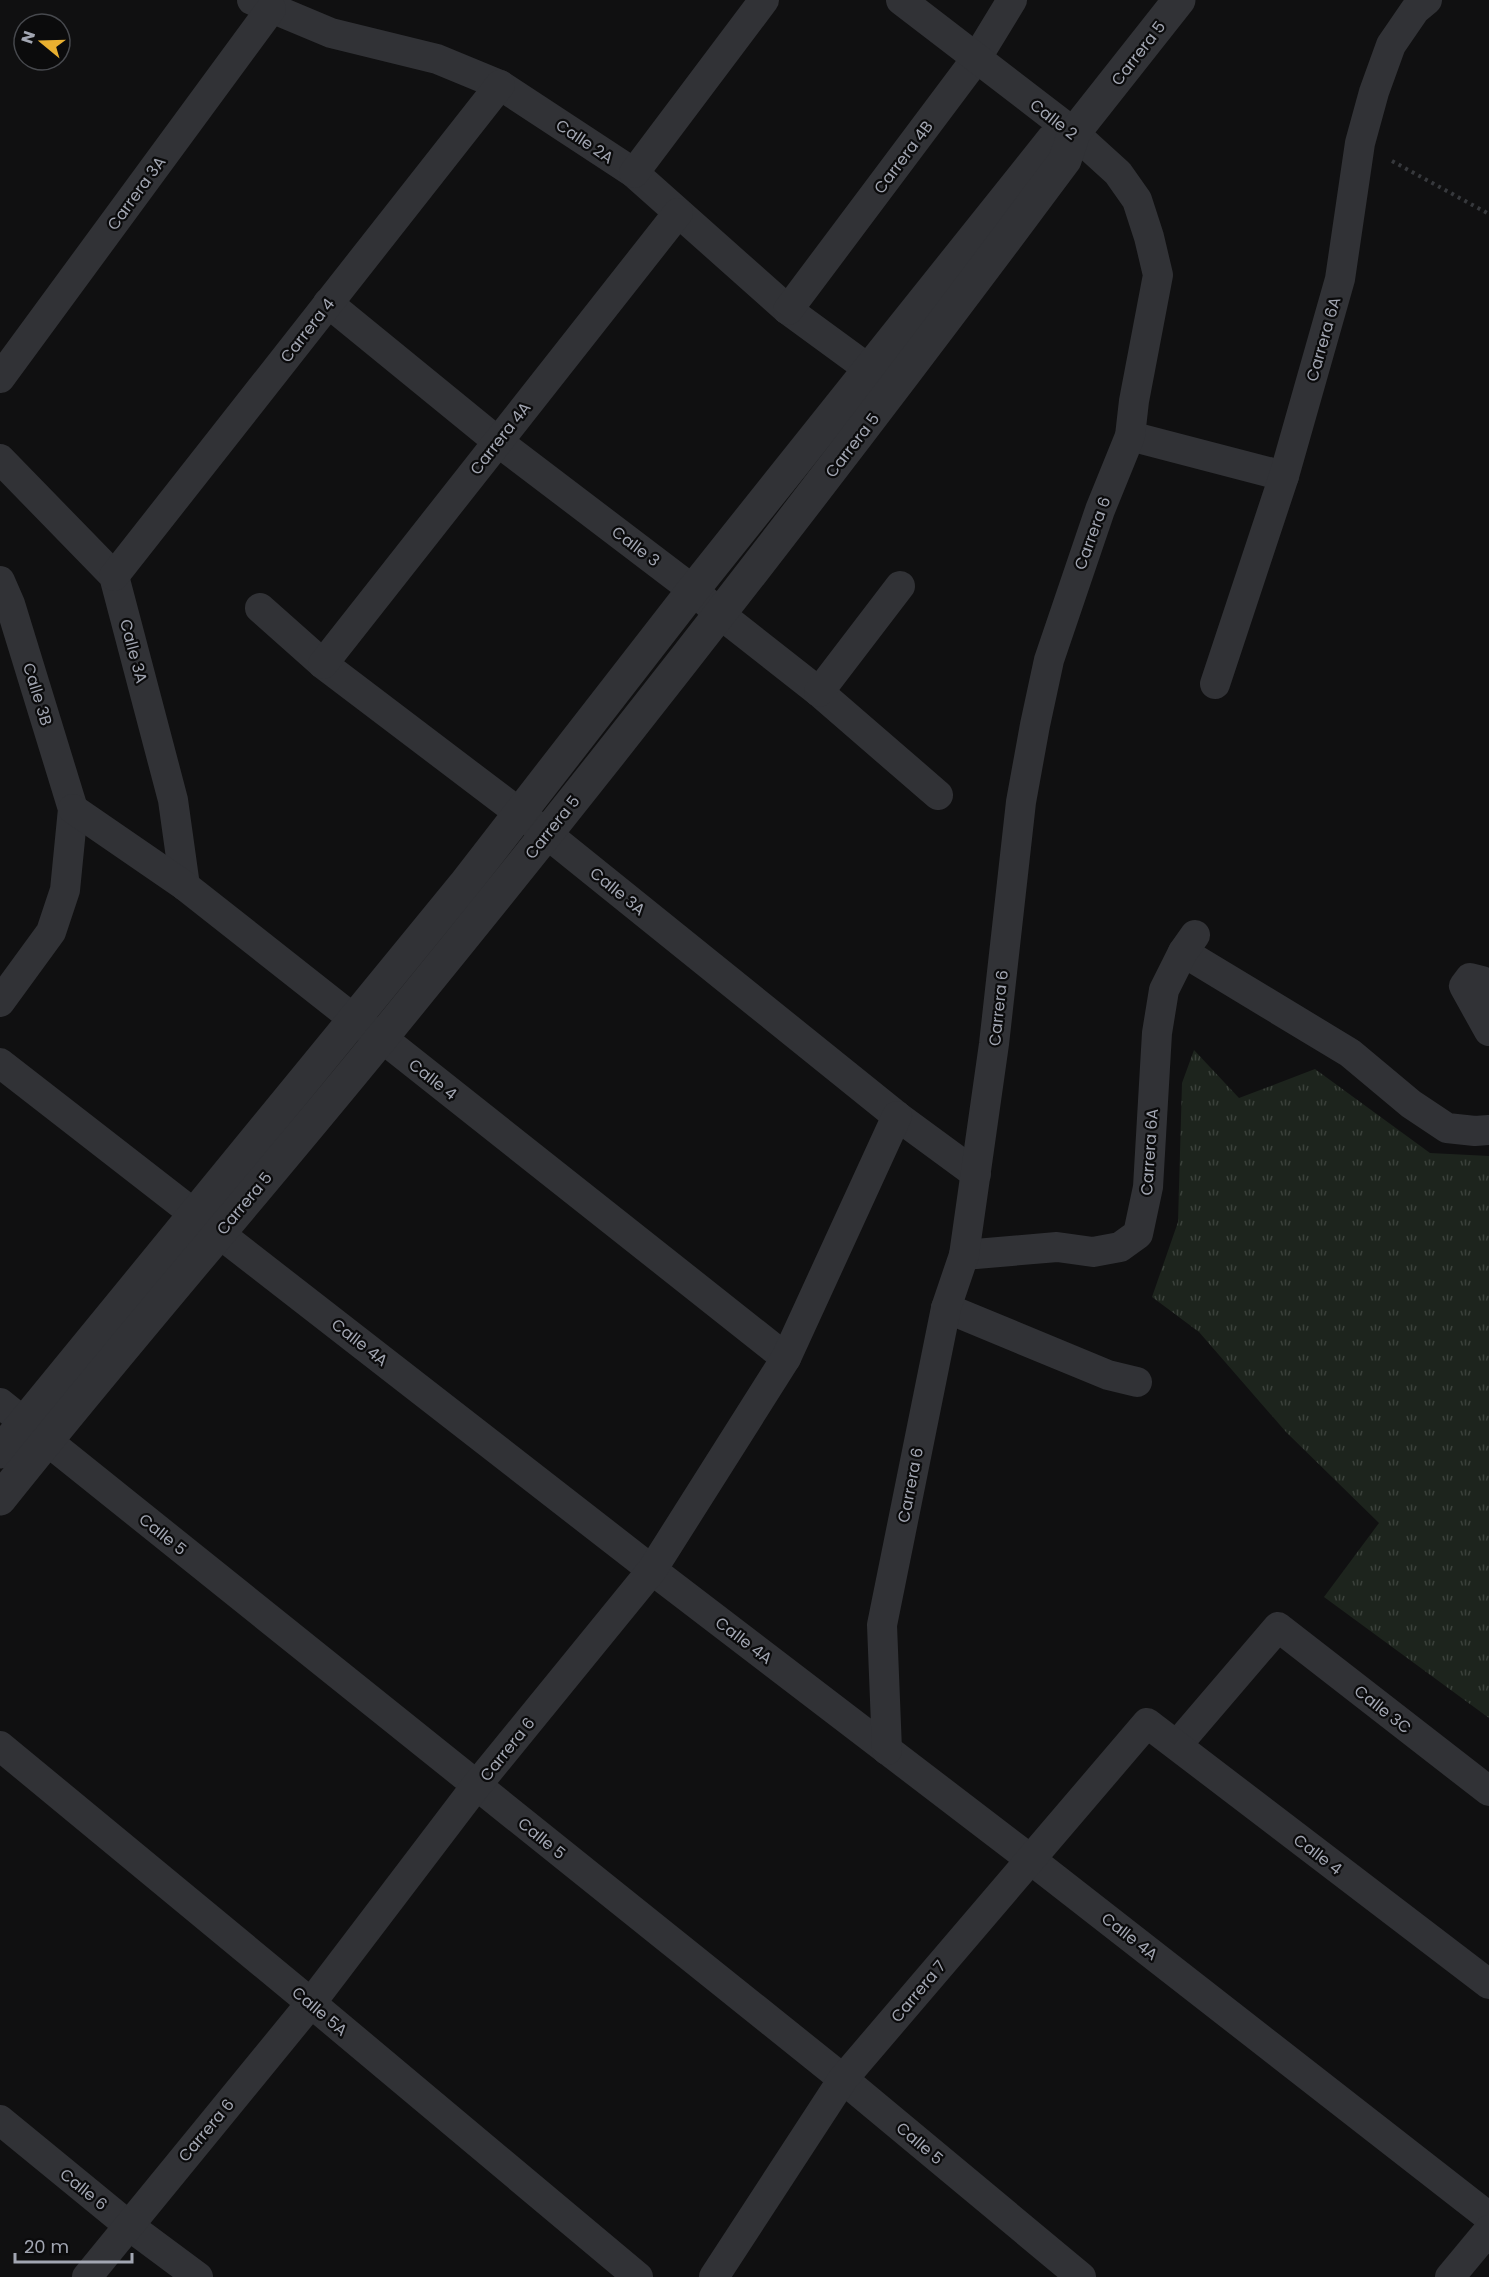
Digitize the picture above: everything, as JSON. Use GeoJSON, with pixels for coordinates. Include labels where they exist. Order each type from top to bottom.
{"type":"FeatureCollection","features":[{"type":"Feature","properties":{"kind":"street"},"geometry":{"type":"LineString","coordinates":[[634,173],[764,0]]}},
{"type":"Feature","properties":{"kind":"street","name":"Calle 2"},"geometry":{"type":"LineString","coordinates":[[901,0],[1074,134],[1118,173],[1137,200],[1158,275]]}},
{"type":"Feature","properties":{"kind":"street","name":"Carrera 4B"},"geometry":{"type":"LineString","coordinates":[[788,310],[976,59],[1012,0]]}},
{"type":"Feature","properties":{"kind":"street","name":"Carrera 5"},"geometry":{"type":"LineString","coordinates":[[0,1452],[24,1422],[207,1223],[382,1038],[721,615],[884,403],[1058,170],[1065,160],[1074,134],[1179,0]]}},
{"type":"Feature","properties":{"kind":"street","name":"Carrera 6A"},"geometry":{"type":"LineString","coordinates":[[1215,684],[1284,476],[1340,279],[1360,143],[1374,92],[1391,45],[1415,10],[1427,0]]}},
{"type":"Feature","properties":{"kind":"street","name":"Calle 2A"},"geometry":{"type":"LineString","coordinates":[[262,4],[331,33],[437,59],[500,85],[634,173],[788,310],[870,370]]}},
{"type":"Feature","properties":{"kind":"street","name":"Carrera 3A"},"geometry":{"type":"LineString","coordinates":[[0,378],[262,4]]}},
{"type":"Feature","properties":{"kind":"street","name":"Carrera 4"},"geometry":{"type":"LineString","coordinates":[[114,576],[500,85]]}},
{"type":"Feature","properties":{"kind":"street","name":"Carrera 5"},"geometry":{"type":"LineString","coordinates":[[207,1223],[355,1020],[520,814],[693,590],[1053,140],[1074,134]]}},
{"type":"Feature","properties":{"kind":"street","name":"Carrera 4A"},"geometry":{"type":"LineString","coordinates":[[323,664],[678,213]]}},
{"type":"Feature","properties":{"kind":"street","name":"Carrera 6"},"geometry":{"type":"LineString","coordinates":[[888,1750],[882,1625],[946,1308],[964,1255],[994,1044],[1017,837],[1035,725],[1049,660],[1100,510],[1130,436],[1134,401],[1158,275]]}},
{"type":"Feature","properties":{"kind":"street","name":"Calle 3"},"geometry":{"type":"LineString","coordinates":[[328,303],[497,441],[693,590],[721,615],[819,692],[938,795]]}},
{"type":"Feature","properties":{"kind":"street"},"geometry":{"type":"LineString","coordinates":[[1130,436],[1284,476]]}},
{"type":"Feature","properties":{"kind":"street","name":"Calle 3A"},"geometry":{"type":"LineString","coordinates":[[0,459],[114,576],[173,801],[185,886]]}},
{"type":"Feature","properties":{"kind":"street","name":"Calle 3B"},"geometry":{"type":"LineString","coordinates":[[0,581],[10,604],[73,809]]}},
{"type":"Feature","properties":{"kind":"street"},"geometry":{"type":"LineString","coordinates":[[819,692],[900,586]]}},
{"type":"Feature","properties":{"kind":"street","name":"Calle 3A"},"geometry":{"type":"LineString","coordinates":[[260,608],[323,664],[547,834],[897,1116],[976,1174]]}},
{"type":"Feature","properties":{"kind":"street"},"geometry":{"type":"LineString","coordinates":[[0,1002],[51,932],[65,890],[73,809]]}},
{"type":"Feature","properties":{"kind":"street","name":"Calle 4"},"geometry":{"type":"LineString","coordinates":[[73,809],[185,886],[355,1020],[382,1038],[786,1358]]}},
{"type":"Feature","properties":{"kind":"street","name":"Carrera 6A"},"geometry":{"type":"LineString","coordinates":[[964,1255],[1057,1247],[1093,1252],[1120,1247],[1138,1234],[1148,1187],[1157,1033],[1164,990],[1189,944],[1350,1053],[1411,1104],[1447,1128],[1489,1130]]}},
{"type":"Feature","properties":{"kind":"street"},"geometry":{"type":"LineString","coordinates":[[1489,989],[1482,981],[1470,978],[1464,986],[1489,1031]]}},
{"type":"Feature","properties":{"kind":"street","name":"Calle 4A"},"geometry":{"type":"LineString","coordinates":[[0,1063],[1489,2217]]}},
{"type":"Feature","properties":{"kind":"street","name":"Carrera 6"},"geometry":{"type":"LineString","coordinates":[[87,2277],[311,2003],[476,1786],[652,1570],[786,1358],[897,1116]]}},
{"type":"Feature","properties":{"kind":"street"},"geometry":{"type":"LineString","coordinates":[[946,1308],[1108,1375],[1137,1382]]}},
{"type":"Feature","properties":{"kind":"street","name":"Carrera 5"},"geometry":{"type":"LineString","coordinates":[[0,1499],[24,1422]]}},
{"type":"Feature","properties":{"kind":"street","name":"Calle 5"},"geometry":{"type":"LineString","coordinates":[[24,1422],[843,2079],[1081,2277]]}},
{"type":"Feature","properties":{"kind":"street","name":"Calle 3C"},"geometry":{"type":"LineString","coordinates":[[1176,1745],[1278,1627],[1489,1791]]}},
{"type":"Feature","properties":{"kind":"street","name":"Calle 4"},"geometry":{"type":"LineString","coordinates":[[1147,1723],[1489,1984]]}},
{"type":"Feature","properties":{"kind":"street","name":"Carrera 7"},"geometry":{"type":"LineString","coordinates":[[714,2277],[843,2079],[1147,1723]]}},
{"type":"Feature","properties":{"kind":"street","name":"Calle 5A"},"geometry":{"type":"LineString","coordinates":[[0,1746],[638,2277]]}},
{"type":"Feature","properties":{"kind":"street","name":"Calle 6"},"geometry":{"type":"LineString","coordinates":[[0,2120],[128,2225],[198,2277]]}},
{"type":"Feature","properties":{"kind":"street"},"geometry":{"type":"LineString","coordinates":[[1450,2277],[1489,2230]]}},
{"type":"Feature","properties":{"kind":"path"},"geometry":{"type":"LineString","coordinates":[[1360,143],[1489,214]]}},
{"type":"Feature","properties":{"kind":"green space"},"geometry":{"type":"Polygon","coordinates":[[[1194,1050],[1239,1098],[1315,1069],[1430,1153],[1489,1156],[1489,1718],[1324,1597],[1379,1523],[1286,1432],[1199,1332],[1152,1297],[1178,1222],[1182,1083],[1194,1050]]]}}]}
